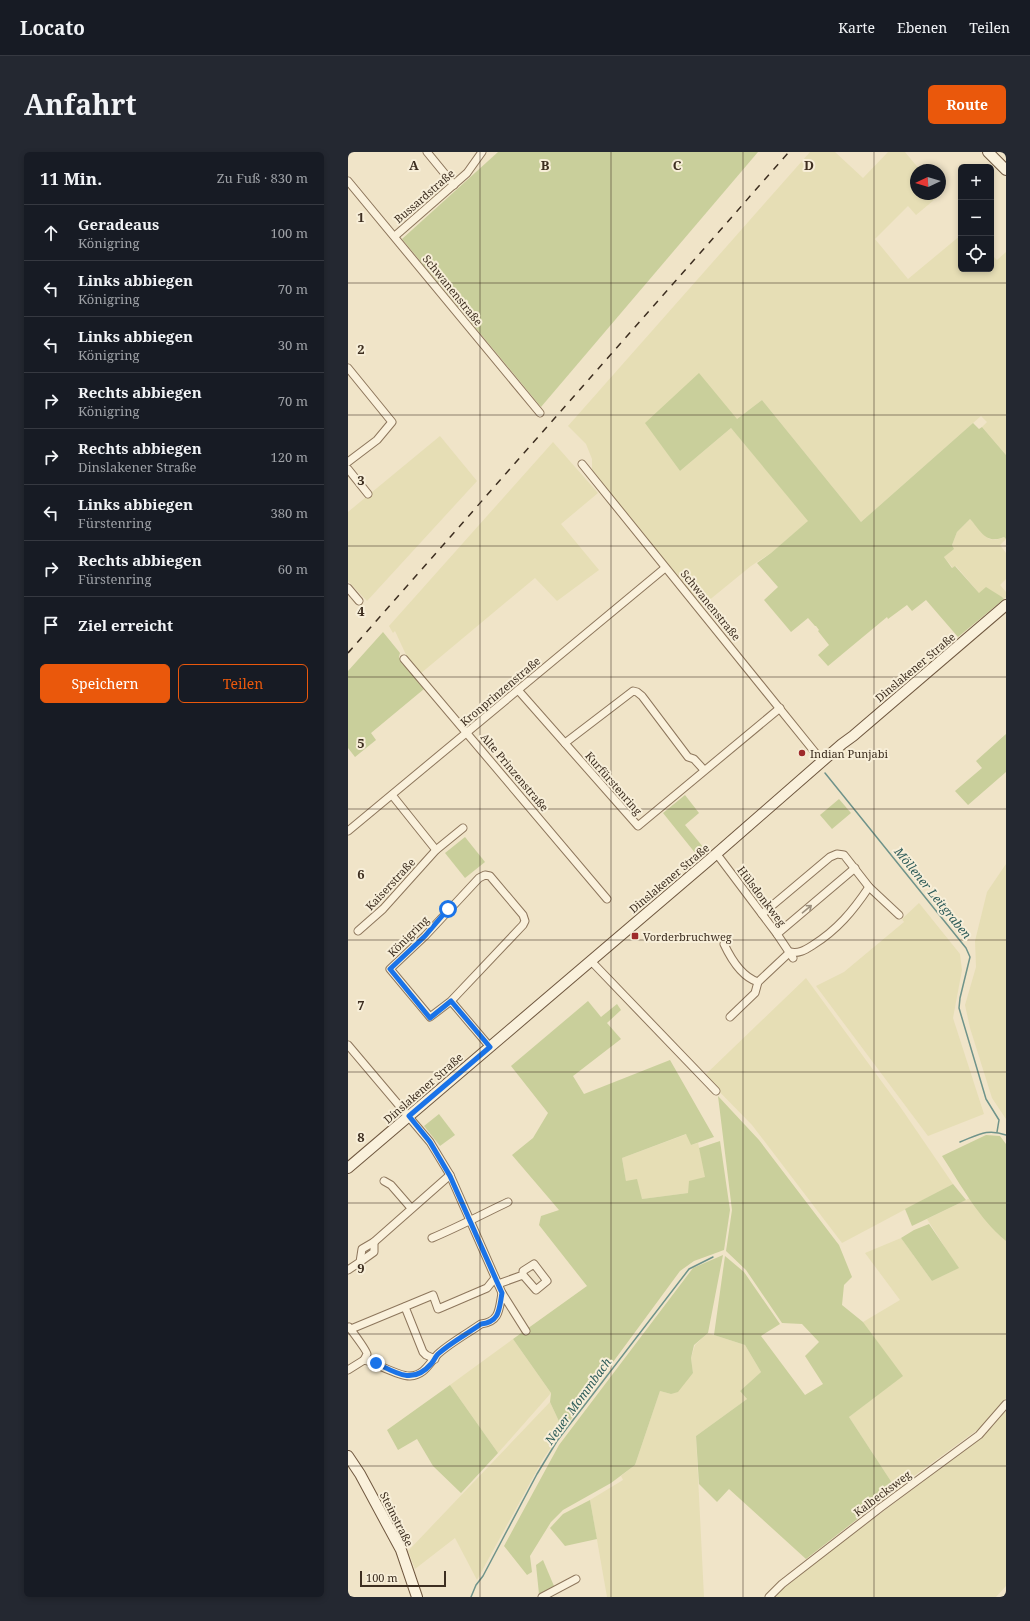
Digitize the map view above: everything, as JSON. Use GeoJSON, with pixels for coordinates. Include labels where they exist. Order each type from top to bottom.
{"type":"FeatureCollection","features":[{"type":"Feature","properties":{"kind":"main road"},"geometry":{"type":"LineString","coordinates":[[988,152],[1006,170]]}},
{"type":"Feature","properties":{"kind":"main road","name":"Dinslakener Straße"},"geometry":{"type":"LineString","coordinates":[[348,1168],[716,854],[822,760],[853,736],[1006,605]]}},
{"type":"Feature","properties":{"kind":"main road","name":"Steinstraße"},"geometry":{"type":"LineString","coordinates":[[348,1456],[360,1474],[401,1550],[416,1597]]}},
{"type":"Feature","properties":{"kind":"street"},"geometry":{"type":"LineString","coordinates":[[427,152],[454,185]]}},
{"type":"Feature","properties":{"kind":"street","name":"Bussardstraße"},"geometry":{"type":"LineString","coordinates":[[394,236],[467,173],[482,152]]}},
{"type":"Feature","properties":{"kind":"street","name":"Schwanenstraße"},"geometry":{"type":"LineString","coordinates":[[348,181],[540,413]]}},
{"type":"Feature","properties":{"kind":"street"},"geometry":{"type":"LineString","coordinates":[[348,368],[392,422],[377,440],[348,462]]}},
{"type":"Feature","properties":{"kind":"street","name":"Schwanenstraße"},"geometry":{"type":"LineString","coordinates":[[582,464],[822,760]]}},
{"type":"Feature","properties":{"kind":"street"},"geometry":{"type":"LineString","coordinates":[[348,469],[368,494]]}},
{"type":"Feature","properties":{"kind":"street","name":"Kronprinzenstraße"},"geometry":{"type":"LineString","coordinates":[[348,831],[665,568]]}},
{"type":"Feature","properties":{"kind":"street"},"geometry":{"type":"LineString","coordinates":[[348,588],[359,601]]}},
{"type":"Feature","properties":{"kind":"street","name":"Alte Prinzenstraße"},"geometry":{"type":"LineString","coordinates":[[404,660],[607,899]]}},
{"type":"Feature","properties":{"kind":"street","name":"Kurfürstenring"},"geometry":{"type":"LineString","coordinates":[[518,690],[638,826],[780,708]]}},
{"type":"Feature","properties":{"kind":"street"},"geometry":{"type":"LineString","coordinates":[[565,743],[633,691],[642,696],[688,757],[694,760],[704,770]]}},
{"type":"Feature","properties":{"kind":"street"},"geometry":{"type":"LineString","coordinates":[[392,795],[436,850]]}},
{"type":"Feature","properties":{"kind":"street","name":"Kaiserstraße"},"geometry":{"type":"LineString","coordinates":[[358,930],[383,909],[436,850],[463,828]]}},
{"type":"Feature","properties":{"kind":"street","name":"Hülsdonkweg"},"geometry":{"type":"LineString","coordinates":[[716,854],[777,934],[791,955]]}},
{"type":"Feature","properties":{"kind":"street"},"geometry":{"type":"LineString","coordinates":[[762,914],[830,857],[837,854],[844,856],[868,886],[899,915]]}},
{"type":"Feature","properties":{"kind":"street"},"geometry":{"type":"LineString","coordinates":[[777,934],[855,868]]}},
{"type":"Feature","properties":{"kind":"street","name":"Königring"},"geometry":{"type":"LineString","coordinates":[[485,875],[490,876],[523,915],[525,921],[523,925],[451,1001],[430,1018],[390,969],[425,936],[479,878],[485,875]]}},
{"type":"Feature","properties":{"kind":"street"},"geometry":{"type":"LineString","coordinates":[[730,1017],[755,993],[758,982],[791,955],[826,937],[844,921],[857,905],[868,886]]}},
{"type":"Feature","properties":{"kind":"street"},"geometry":{"type":"LineString","coordinates":[[724,944],[731,958],[749,979],[758,982]]}},
{"type":"Feature","properties":{"kind":"street"},"geometry":{"type":"LineString","coordinates":[[591,961],[716,1091]]}},
{"type":"Feature","properties":{"kind":"street"},"geometry":{"type":"LineString","coordinates":[[451,1001],[490,1047]]}},
{"type":"Feature","properties":{"kind":"street"},"geometry":{"type":"LineString","coordinates":[[348,1045],[430,1142],[450,1176],[502,1293],[526,1331]]}},
{"type":"Feature","properties":{"kind":"street"},"geometry":{"type":"LineString","coordinates":[[348,1270],[360,1262],[362,1249],[374,1242],[411,1208],[450,1176]]}},
{"type":"Feature","properties":{"kind":"street"},"geometry":{"type":"LineString","coordinates":[[384,1181],[391,1185],[411,1208]]}},
{"type":"Feature","properties":{"kind":"street"},"geometry":{"type":"LineString","coordinates":[[432,1238],[461,1226],[470,1220],[508,1202]]}},
{"type":"Feature","properties":{"kind":"street"},"geometry":{"type":"LineString","coordinates":[[348,1370],[364,1360],[367,1354],[366,1350],[349,1328],[432,1295],[438,1309],[487,1288],[497,1281],[523,1275]]}},
{"type":"Feature","properties":{"kind":"street"},"geometry":{"type":"LineString","coordinates":[[364,1360],[376,1363],[402,1375],[410,1376],[421,1373],[431,1364],[438,1354],[481,1324],[490,1323],[499,1314],[502,1293]]}},
{"type":"Feature","properties":{"kind":"street"},"geometry":{"type":"LineString","coordinates":[[405,1307],[423,1352],[435,1359]]}},
{"type":"Feature","properties":{"kind":"street","name":"Kalbecksweg"},"geometry":{"type":"LineString","coordinates":[[769,1597],[782,1584],[806,1565],[979,1435],[1006,1404]]}},
{"type":"Feature","properties":{"kind":"street"},"geometry":{"type":"LineString","coordinates":[[542,1597],[576,1579]]}},
{"type":"Feature","properties":{"kind":"shaded area"},"geometry":{"type":"Polygon","coordinates":[[[810,152],[835,152],[863,178],[888,152],[905,152],[915,164],[910,164],[910,200],[934,200],[916,215],[908,206],[875,239],[908,279],[958,237],[958,272],[994,272],[994,257],[997,260],[1006,252],[1006,455],[982,427],[987,422],[981,416],[861,522],[762,400],[737,419],[646,423],[680,471],[731,428],[809,521],[771,553],[751,566],[702,606],[592,472],[592,459],[586,444],[568,426],[810,152]]]}},
{"type":"Feature","properties":{"kind":"shaded area"},"geometry":{"type":"Polygon","coordinates":[[[440,436],[477,481],[367,601],[348,581],[348,512],[440,436]]]}},
{"type":"Feature","properties":{"kind":"shaded area"},"geometry":{"type":"Polygon","coordinates":[[[553,442],[598,493],[561,524],[599,570],[557,601],[535,578],[420,674],[408,659],[395,631],[393,633],[389,626],[553,442]]]}},
{"type":"Feature","properties":{"kind":"shaded area"},"geometry":{"type":"Polygon","coordinates":[[[970,519],[989,539],[996,540],[1004,537],[1006,539],[1000,545],[1006,553],[1006,579],[1000,585],[1006,592],[1006,597],[1004,599],[1002,597],[979,593],[956,566],[953,568],[944,557],[953,549],[952,545],[957,532],[970,519]]]}},
{"type":"Feature","properties":{"kind":"shaded area"},"geometry":{"type":"Polygon","coordinates":[[[1006,864],[1006,1119],[992,1098],[970,1028],[965,1005],[976,967],[975,941],[987,892],[1006,864]]]}},
{"type":"Feature","properties":{"kind":"shaded area"},"geometry":{"type":"Polygon","coordinates":[[[919,903],[960,954],[962,970],[953,1018],[984,1114],[928,1136],[816,986],[844,972],[904,922],[902,919],[919,903]]]}},
{"type":"Feature","properties":{"kind":"shaded area"},"geometry":{"type":"Polygon","coordinates":[[[806,978],[901,1108],[953,1184],[842,1243],[752,1125],[704,1076],[806,978]]]}},
{"type":"Feature","properties":{"kind":"shaded area"},"geometry":{"type":"Polygon","coordinates":[[[687,1134],[691,1145],[698,1143],[706,1177],[688,1193],[642,1199],[626,1181],[622,1158],[687,1134]]]}},
{"type":"Feature","properties":{"kind":"shaded area"},"geometry":{"type":"Polygon","coordinates":[[[970,1198],[997,1233],[1006,1241],[1006,1398],[988,1422],[896,1489],[849,1417],[902,1376],[863,1322],[900,1300],[865,1253],[901,1238],[932,1281],[958,1268],[927,1219],[970,1198]]]}},
{"type":"Feature","properties":{"kind":"shaded area"},"geometry":{"type":"Polygon","coordinates":[[[708,1333],[745,1345],[761,1372],[740,1391],[747,1399],[696,1436],[704,1597],[607,1597],[590,1500],[623,1480],[621,1476],[635,1465],[660,1391],[671,1394],[693,1373],[691,1358],[695,1345],[708,1333]]]}},
{"type":"Feature","properties":{"kind":"shaded area"},"geometry":{"type":"Polygon","coordinates":[[[513,1339],[551,1393],[498,1453],[450,1385],[513,1339]]]}},
{"type":"Feature","properties":{"kind":"shaded area"},"geometry":{"type":"Polygon","coordinates":[[[550,1402],[563,1430],[543,1459],[477,1580],[455,1538],[415,1569],[408,1551],[550,1402]]]}},
{"type":"Feature","properties":{"kind":"shaded area"},"geometry":{"type":"Polygon","coordinates":[[[1006,1411],[1006,1586],[996,1597],[773,1597],[822,1557],[967,1449],[1006,1411]]]}},
{"type":"Feature","properties":{"kind":"green space"},"geometry":{"type":"Polygon","coordinates":[[[498,152],[758,152],[541,407],[402,239],[498,152]]]}},
{"type":"Feature","properties":{"kind":"green space"},"geometry":{"type":"Polygon","coordinates":[[[699,373],[737,419],[762,400],[861,522],[973,423],[979,429],[982,427],[1006,455],[1006,539],[1004,537],[993,539],[984,536],[970,519],[957,532],[952,545],[954,549],[944,557],[952,568],[955,566],[979,593],[986,587],[1004,599],[958,637],[926,600],[912,611],[907,605],[888,619],[887,617],[828,666],[818,655],[829,645],[816,626],[808,618],[791,632],[764,600],[778,587],[757,563],[808,521],[731,428],[680,471],[645,423],[699,373]]]}},
{"type":"Feature","properties":{"kind":"green space"},"geometry":{"type":"Polygon","coordinates":[[[383,632],[400,653],[399,657],[424,689],[371,733],[376,740],[355,757],[348,748],[348,671],[383,632]]]}},
{"type":"Feature","properties":{"kind":"green space"},"geometry":{"type":"Polygon","coordinates":[[[1006,734],[1006,772],[968,805],[955,791],[982,768],[976,761],[1006,734]]]}},
{"type":"Feature","properties":{"kind":"green space"},"geometry":{"type":"Polygon","coordinates":[[[685,795],[699,813],[685,825],[708,853],[700,859],[663,813],[685,795]]]}},
{"type":"Feature","properties":{"kind":"green space"},"geometry":{"type":"Polygon","coordinates":[[[839,799],[851,813],[832,829],[820,815],[839,799]]]}},
{"type":"Feature","properties":{"kind":"green space"},"geometry":{"type":"Polygon","coordinates":[[[465,837],[485,862],[465,878],[445,853],[465,837]]]}},
{"type":"Feature","properties":{"kind":"green space"},"geometry":{"type":"Polygon","coordinates":[[[588,1001],[601,1017],[617,1004],[621,1010],[607,1023],[621,1039],[573,1076],[584,1094],[670,1060],[714,1137],[691,1145],[686,1134],[622,1158],[626,1181],[637,1179],[642,1199],[688,1193],[689,1181],[705,1177],[699,1148],[720,1141],[730,1210],[724,1250],[694,1261],[680,1271],[563,1430],[550,1402],[551,1393],[513,1339],[587,1286],[539,1225],[541,1216],[559,1210],[512,1155],[533,1138],[548,1113],[511,1066],[588,1001]]]}},
{"type":"Feature","properties":{"kind":"green space"},"geometry":{"type":"Polygon","coordinates":[[[718,1096],[759,1140],[839,1245],[852,1277],[844,1285],[842,1305],[863,1322],[903,1376],[849,1417],[896,1489],[806,1559],[729,1489],[717,1502],[699,1484],[696,1436],[747,1399],[740,1391],[761,1372],[745,1345],[714,1335],[725,1256],[744,1272],[780,1324],[761,1336],[805,1395],[823,1384],[805,1356],[819,1342],[802,1324],[782,1323],[746,1270],[726,1251],[732,1210],[718,1096]]]}},
{"type":"Feature","properties":{"kind":"green space"},"geometry":{"type":"Polygon","coordinates":[[[439,1114],[455,1135],[440,1146],[424,1126],[439,1114]]]}},
{"type":"Feature","properties":{"kind":"green space"},"geometry":{"type":"Polygon","coordinates":[[[986,1135],[1000,1136],[1006,1144],[1006,1241],[987,1223],[963,1190],[942,1156],[986,1135]]]}},
{"type":"Feature","properties":{"kind":"green space"},"geometry":{"type":"Polygon","coordinates":[[[953,1184],[966,1200],[912,1226],[905,1209],[953,1184]]]}},
{"type":"Feature","properties":{"kind":"green space"},"geometry":{"type":"Polygon","coordinates":[[[929,1224],[959,1268],[932,1281],[901,1238],[914,1230],[929,1224]]]}},
{"type":"Feature","properties":{"kind":"green space"},"geometry":{"type":"Polygon","coordinates":[[[723,1255],[708,1333],[694,1345],[691,1358],[693,1373],[678,1392],[671,1394],[660,1391],[635,1465],[611,1483],[563,1510],[551,1522],[530,1556],[532,1572],[527,1575],[504,1546],[559,1445],[693,1268],[723,1255]]]}},
{"type":"Feature","properties":{"kind":"green space"},"geometry":{"type":"Polygon","coordinates":[[[450,1385],[498,1453],[461,1493],[433,1466],[417,1439],[398,1450],[387,1430],[450,1385]]]}},
{"type":"Feature","properties":{"kind":"green space"},"geometry":{"type":"Polygon","coordinates":[[[590,1500],[597,1539],[565,1546],[550,1528],[563,1514],[590,1500]]]}},
{"type":"Feature","properties":{"kind":"green space"},"geometry":{"type":"Polygon","coordinates":[[[543,1560],[554,1586],[539,1594],[536,1565],[543,1560]]]}},
{"type":"Feature","properties":{"kind":"waterway","name":"Möllener Leitgraben"},"geometry":{"type":"LineString","coordinates":[[825,773],[966,948],[970,957],[959,1008],[986,1099],[999,1120],[997,1132]]}},
{"type":"Feature","properties":{"kind":"waterway","name":"Möllener Leitgraben"},"geometry":{"type":"LineString","coordinates":[[960,1142],[988,1132],[1006,1135]]}},
{"type":"Feature","properties":{"kind":"waterway","name":"Neuer Mommbach"},"geometry":{"type":"LineString","coordinates":[[471,1597],[476,1585],[483,1576],[537,1474],[557,1441],[689,1269],[713,1257]]}},
{"type":"Feature","properties":{"kind":"railway"},"geometry":{"type":"LineString","coordinates":[[348,653],[789,152]]}},
{"type":"Feature","properties":{"kind":"place","name":"Indian Punjabi"},"geometry":{"type":"Point","coordinates":[802,753]}},
{"type":"Feature","properties":{"kind":"place","name":"Vorderbruchweg"},"geometry":{"type":"Point","coordinates":[635,936]}},
{"type":"Feature","properties":{"kind":"route"},"geometry":{"type":"LineString","coordinates":[[376,1363],[402,1375],[410,1376],[421,1373],[431,1364],[438,1354],[481,1324],[490,1323],[499,1314],[502,1293],[450,1176],[430,1142],[409,1116],[490,1047],[451,1001],[430,1018],[390,969],[425,936],[448,909]]}}]}
